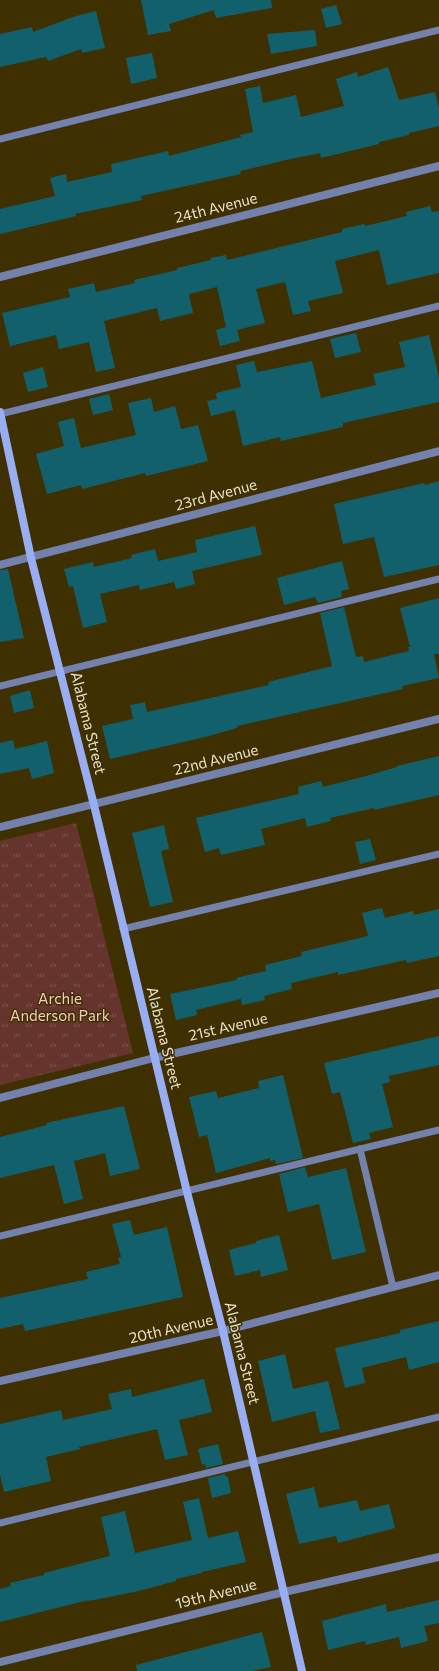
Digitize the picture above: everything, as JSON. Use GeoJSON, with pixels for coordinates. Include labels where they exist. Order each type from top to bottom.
{"type":"FeatureCollection","features":[{"type":"Feature","properties":{"kind":"street","name":"24th Avenue"},"geometry":{"type":"LineString","coordinates":[[0,277],[439,166]]}},
{"type":"Feature","properties":{"kind":"street","name":"Alabama Street"},"geometry":{"type":"LineString","coordinates":[[0,414],[31,558],[94,805],[154,1058],[223,1331],[302,1671]]}},
{"type":"Feature","properties":{"kind":"street","name":"23rd Avenue"},"geometry":{"type":"LineString","coordinates":[[0,565],[439,451]]}},
{"type":"Feature","properties":{"kind":"street","name":"22nd Avenue"},"geometry":{"type":"LineString","coordinates":[[0,827],[439,719]]}},
{"type":"Feature","properties":{"kind":"street","name":"21st Avenue"},"geometry":{"type":"LineString","coordinates":[[0,1098],[154,1058],[439,994]]}},
{"type":"Feature","properties":{"kind":"street","name":"20th Avenue"},"geometry":{"type":"LineString","coordinates":[[0,1381],[223,1331],[439,1275]]}},
{"type":"Feature","properties":{"kind":"street","name":"19th Avenue"},"geometry":{"type":"LineString","coordinates":[[0,1662],[284,1592],[439,1557]]}},
{"type":"Feature","properties":{"kind":"lane"},"geometry":{"type":"LineString","coordinates":[[0,139],[439,30]]}},
{"type":"Feature","properties":{"kind":"lane"},"geometry":{"type":"LineString","coordinates":[[0,414],[439,306]]}},
{"type":"Feature","properties":{"kind":"lane"},"geometry":{"type":"LineString","coordinates":[[0,686],[439,580]]}},
{"type":"Feature","properties":{"kind":"lane"},"geometry":{"type":"LineString","coordinates":[[123,929],[439,854]]}},
{"type":"Feature","properties":{"kind":"lane"},"geometry":{"type":"LineString","coordinates":[[0,1236],[439,1130]]}},
{"type":"Feature","properties":{"kind":"lane"},"geometry":{"type":"LineString","coordinates":[[360,1150],[393,1287]]}},
{"type":"Feature","properties":{"kind":"lane"},"geometry":{"type":"LineString","coordinates":[[0,1523],[439,1417]]}},
{"type":"Feature","properties":{"kind":"green space","name":"Archie Anderson Park"},"geometry":{"type":"Polygon","coordinates":[[[76,823],[133,1053],[0,1085],[0,841],[76,823]]]}},
{"type":"Feature","properties":{"kind":"building"},"geometry":{"type":"Polygon","coordinates":[[[141,0],[271,0],[272,8],[216,18],[214,10],[169,24],[171,31],[148,35],[141,0]]]}},
{"type":"Feature","properties":{"kind":"building"},"geometry":{"type":"Polygon","coordinates":[[[336,5],[342,24],[326,28],[321,9],[336,5]]]}},
{"type":"Feature","properties":{"kind":"building"},"geometry":{"type":"Polygon","coordinates":[[[96,11],[105,48],[82,53],[81,49],[48,61],[46,57],[0,67],[0,34],[32,27],[33,32],[73,17],[96,11]]]}},
{"type":"Feature","properties":{"kind":"building"},"geometry":{"type":"Polygon","coordinates":[[[315,30],[317,46],[271,54],[267,34],[315,30]]]}},
{"type":"Feature","properties":{"kind":"building"},"geometry":{"type":"Polygon","coordinates":[[[152,53],[157,78],[131,84],[126,58],[152,53]]]}},
{"type":"Feature","properties":{"kind":"building"},"geometry":{"type":"Polygon","coordinates":[[[388,67],[399,100],[435,92],[439,109],[439,126],[379,142],[379,144],[321,158],[320,153],[240,171],[241,174],[141,196],[142,200],[75,214],[76,216],[0,234],[0,209],[55,196],[50,178],[66,174],[67,182],[112,172],[111,164],[168,151],[169,156],[241,137],[240,135],[253,132],[245,89],[260,86],[263,103],[296,95],[301,117],[344,106],[336,79],[357,72],[358,77],[388,67]]]}},
{"type":"Feature","properties":{"kind":"building"},"geometry":{"type":"Polygon","coordinates":[[[430,206],[432,212],[439,211],[439,273],[387,285],[379,250],[335,261],[343,293],[308,301],[311,311],[293,315],[285,282],[256,289],[265,323],[237,330],[240,341],[220,346],[216,330],[226,327],[217,287],[189,294],[193,313],[160,321],[157,308],[104,321],[115,368],[96,372],[89,342],[59,349],[56,335],[10,346],[2,313],[70,297],[68,289],[94,283],[96,292],[135,283],[134,280],[177,270],[177,268],[211,260],[210,258],[226,255],[227,260],[342,232],[342,229],[364,224],[365,226],[407,216],[406,212],[430,206]]]}},
{"type":"Feature","properties":{"kind":"building"},"geometry":{"type":"Polygon","coordinates":[[[356,333],[361,352],[335,358],[330,339],[356,333]]]}},
{"type":"Feature","properties":{"kind":"building"},"geometry":{"type":"Polygon","coordinates":[[[429,335],[439,378],[439,402],[343,423],[343,427],[281,441],[280,437],[243,446],[235,410],[211,416],[207,401],[217,399],[216,393],[241,387],[236,365],[254,361],[257,372],[312,361],[321,398],[376,385],[373,374],[405,367],[399,342],[429,335]]]}},
{"type":"Feature","properties":{"kind":"building"},"geometry":{"type":"Polygon","coordinates":[[[43,367],[48,387],[28,392],[23,373],[43,367]]]}},
{"type":"Feature","properties":{"kind":"building"},"geometry":{"type":"Polygon","coordinates":[[[109,394],[113,410],[93,415],[89,399],[109,394]]]}},
{"type":"Feature","properties":{"kind":"building"},"geometry":{"type":"Polygon","coordinates":[[[151,398],[154,412],[175,406],[181,429],[198,425],[208,461],[146,476],[145,473],[82,489],[81,485],[47,494],[36,454],[64,446],[58,422],[74,418],[81,448],[136,435],[128,403],[151,398]]]}},
{"type":"Feature","properties":{"kind":"building"},"geometry":{"type":"Polygon","coordinates":[[[439,481],[439,565],[384,577],[374,537],[343,544],[334,504],[424,483],[425,485],[439,481]]]}},
{"type":"Feature","properties":{"kind":"building"},"geometry":{"type":"Polygon","coordinates":[[[255,526],[262,555],[192,571],[195,584],[176,589],[174,582],[140,590],[139,585],[100,594],[107,622],[83,628],[73,586],[69,587],[64,569],[93,562],[94,567],[132,558],[131,555],[155,549],[158,561],[197,552],[195,540],[255,526]]]}},
{"type":"Feature","properties":{"kind":"building"},"geometry":{"type":"Polygon","coordinates":[[[342,561],[349,589],[341,591],[342,597],[318,603],[315,597],[284,605],[277,578],[342,561]]]}},
{"type":"Feature","properties":{"kind":"building"},"geometry":{"type":"Polygon","coordinates":[[[8,569],[24,638],[0,642],[0,570],[8,569]]]}},
{"type":"Feature","properties":{"kind":"building"},"geometry":{"type":"Polygon","coordinates":[[[439,598],[439,654],[434,654],[439,678],[402,686],[403,689],[237,726],[237,728],[205,737],[110,759],[102,726],[133,719],[130,705],[145,702],[147,712],[269,685],[268,682],[332,666],[320,613],[344,607],[356,657],[363,656],[364,662],[409,651],[408,647],[410,647],[400,608],[439,598]]]}},
{"type":"Feature","properties":{"kind":"building"},"geometry":{"type":"Polygon","coordinates":[[[30,690],[34,708],[14,713],[10,696],[30,690]]]}},
{"type":"Feature","properties":{"kind":"building"},"geometry":{"type":"Polygon","coordinates":[[[13,740],[15,749],[47,741],[54,773],[32,779],[29,768],[0,774],[0,743],[13,740]]]}},
{"type":"Feature","properties":{"kind":"building"},"geometry":{"type":"Polygon","coordinates":[[[439,756],[439,795],[374,810],[374,808],[330,818],[331,821],[307,827],[305,818],[261,829],[265,845],[221,855],[219,848],[205,852],[196,818],[299,794],[298,787],[321,781],[323,787],[439,756]]]}},
{"type":"Feature","properties":{"kind":"building"},"geometry":{"type":"Polygon","coordinates":[[[164,825],[169,849],[161,851],[173,902],[150,907],[132,833],[164,825]]]}},
{"type":"Feature","properties":{"kind":"building"},"geometry":{"type":"Polygon","coordinates":[[[370,839],[376,860],[360,864],[355,842],[370,839]]]}},
{"type":"Feature","properties":{"kind":"building"},"geometry":{"type":"Polygon","coordinates":[[[382,908],[385,918],[413,911],[414,915],[439,909],[439,956],[407,963],[406,960],[338,975],[338,972],[291,983],[292,989],[264,996],[265,1000],[242,1005],[241,999],[196,1010],[197,1015],[176,1020],[170,994],[237,980],[236,978],[266,971],[265,965],[302,956],[301,952],[368,936],[362,913],[382,908]]]}},
{"type":"Feature","properties":{"kind":"building"},"geometry":{"type":"Polygon","coordinates":[[[439,1036],[439,1065],[389,1076],[390,1082],[382,1084],[393,1127],[369,1133],[371,1139],[353,1143],[340,1092],[332,1094],[324,1063],[439,1036]]]}},
{"type":"Feature","properties":{"kind":"building"},"geometry":{"type":"Polygon","coordinates":[[[283,1075],[303,1158],[276,1164],[275,1160],[270,1161],[270,1158],[216,1173],[207,1135],[199,1137],[189,1097],[216,1091],[218,1098],[259,1088],[258,1081],[283,1075]]]}},
{"type":"Feature","properties":{"kind":"building"},"geometry":{"type":"Polygon","coordinates":[[[124,1106],[140,1169],[110,1176],[105,1153],[74,1161],[83,1199],[64,1204],[54,1165],[0,1178],[0,1137],[47,1125],[46,1123],[124,1106]]]}},
{"type":"Feature","properties":{"kind":"building"},"geometry":{"type":"Polygon","coordinates":[[[305,1167],[308,1177],[346,1168],[366,1252],[332,1260],[319,1204],[288,1212],[279,1174],[305,1167]]]}},
{"type":"Feature","properties":{"kind":"building"},"geometry":{"type":"Polygon","coordinates":[[[130,1220],[134,1235],[167,1227],[183,1297],[25,1331],[23,1324],[0,1329],[0,1298],[88,1279],[86,1272],[120,1264],[118,1258],[121,1257],[112,1224],[130,1220]]]}},
{"type":"Feature","properties":{"kind":"building"},"geometry":{"type":"Polygon","coordinates":[[[279,1235],[288,1270],[261,1277],[260,1270],[235,1276],[229,1250],[279,1235]]]}},
{"type":"Feature","properties":{"kind":"building"},"geometry":{"type":"Polygon","coordinates":[[[439,1321],[439,1362],[409,1370],[406,1357],[362,1368],[365,1383],[345,1388],[335,1348],[400,1333],[400,1330],[439,1321]]]}},
{"type":"Feature","properties":{"kind":"building"},"geometry":{"type":"Polygon","coordinates":[[[285,1354],[293,1389],[328,1381],[340,1429],[320,1433],[315,1411],[272,1422],[258,1361],[285,1354]]]}},
{"type":"Feature","properties":{"kind":"building"},"geometry":{"type":"Polygon","coordinates":[[[204,1379],[212,1412],[179,1420],[188,1455],[165,1460],[157,1429],[79,1447],[80,1449],[46,1457],[51,1481],[4,1492],[0,1474],[0,1424],[61,1410],[63,1420],[112,1409],[108,1394],[131,1389],[132,1397],[204,1379]]]}},
{"type":"Feature","properties":{"kind":"building"},"geometry":{"type":"Polygon","coordinates":[[[218,1444],[223,1464],[206,1468],[205,1464],[202,1465],[198,1449],[218,1444]]]}},
{"type":"Feature","properties":{"kind":"building"},"geometry":{"type":"Polygon","coordinates":[[[225,1474],[226,1477],[228,1477],[231,1493],[212,1498],[208,1478],[225,1474]]]}},
{"type":"Feature","properties":{"kind":"building"},"geometry":{"type":"Polygon","coordinates":[[[314,1487],[319,1508],[357,1500],[360,1511],[389,1504],[395,1528],[338,1543],[336,1536],[299,1544],[286,1494],[314,1487]]]}},
{"type":"Feature","properties":{"kind":"building"},"geometry":{"type":"Polygon","coordinates":[[[199,1498],[208,1538],[238,1531],[246,1562],[176,1579],[176,1581],[139,1591],[89,1600],[0,1622],[0,1589],[11,1586],[10,1583],[110,1556],[101,1517],[125,1511],[135,1553],[192,1540],[183,1502],[199,1498]]]}},
{"type":"Feature","properties":{"kind":"building"},"geometry":{"type":"Polygon","coordinates":[[[439,1600],[439,1623],[424,1626],[428,1641],[401,1648],[399,1637],[366,1645],[365,1641],[328,1650],[322,1621],[386,1604],[387,1612],[439,1600]]]}},
{"type":"Feature","properties":{"kind":"building"},"geometry":{"type":"Polygon","coordinates":[[[262,1632],[271,1667],[253,1671],[137,1671],[136,1665],[262,1632]]]}}]}
